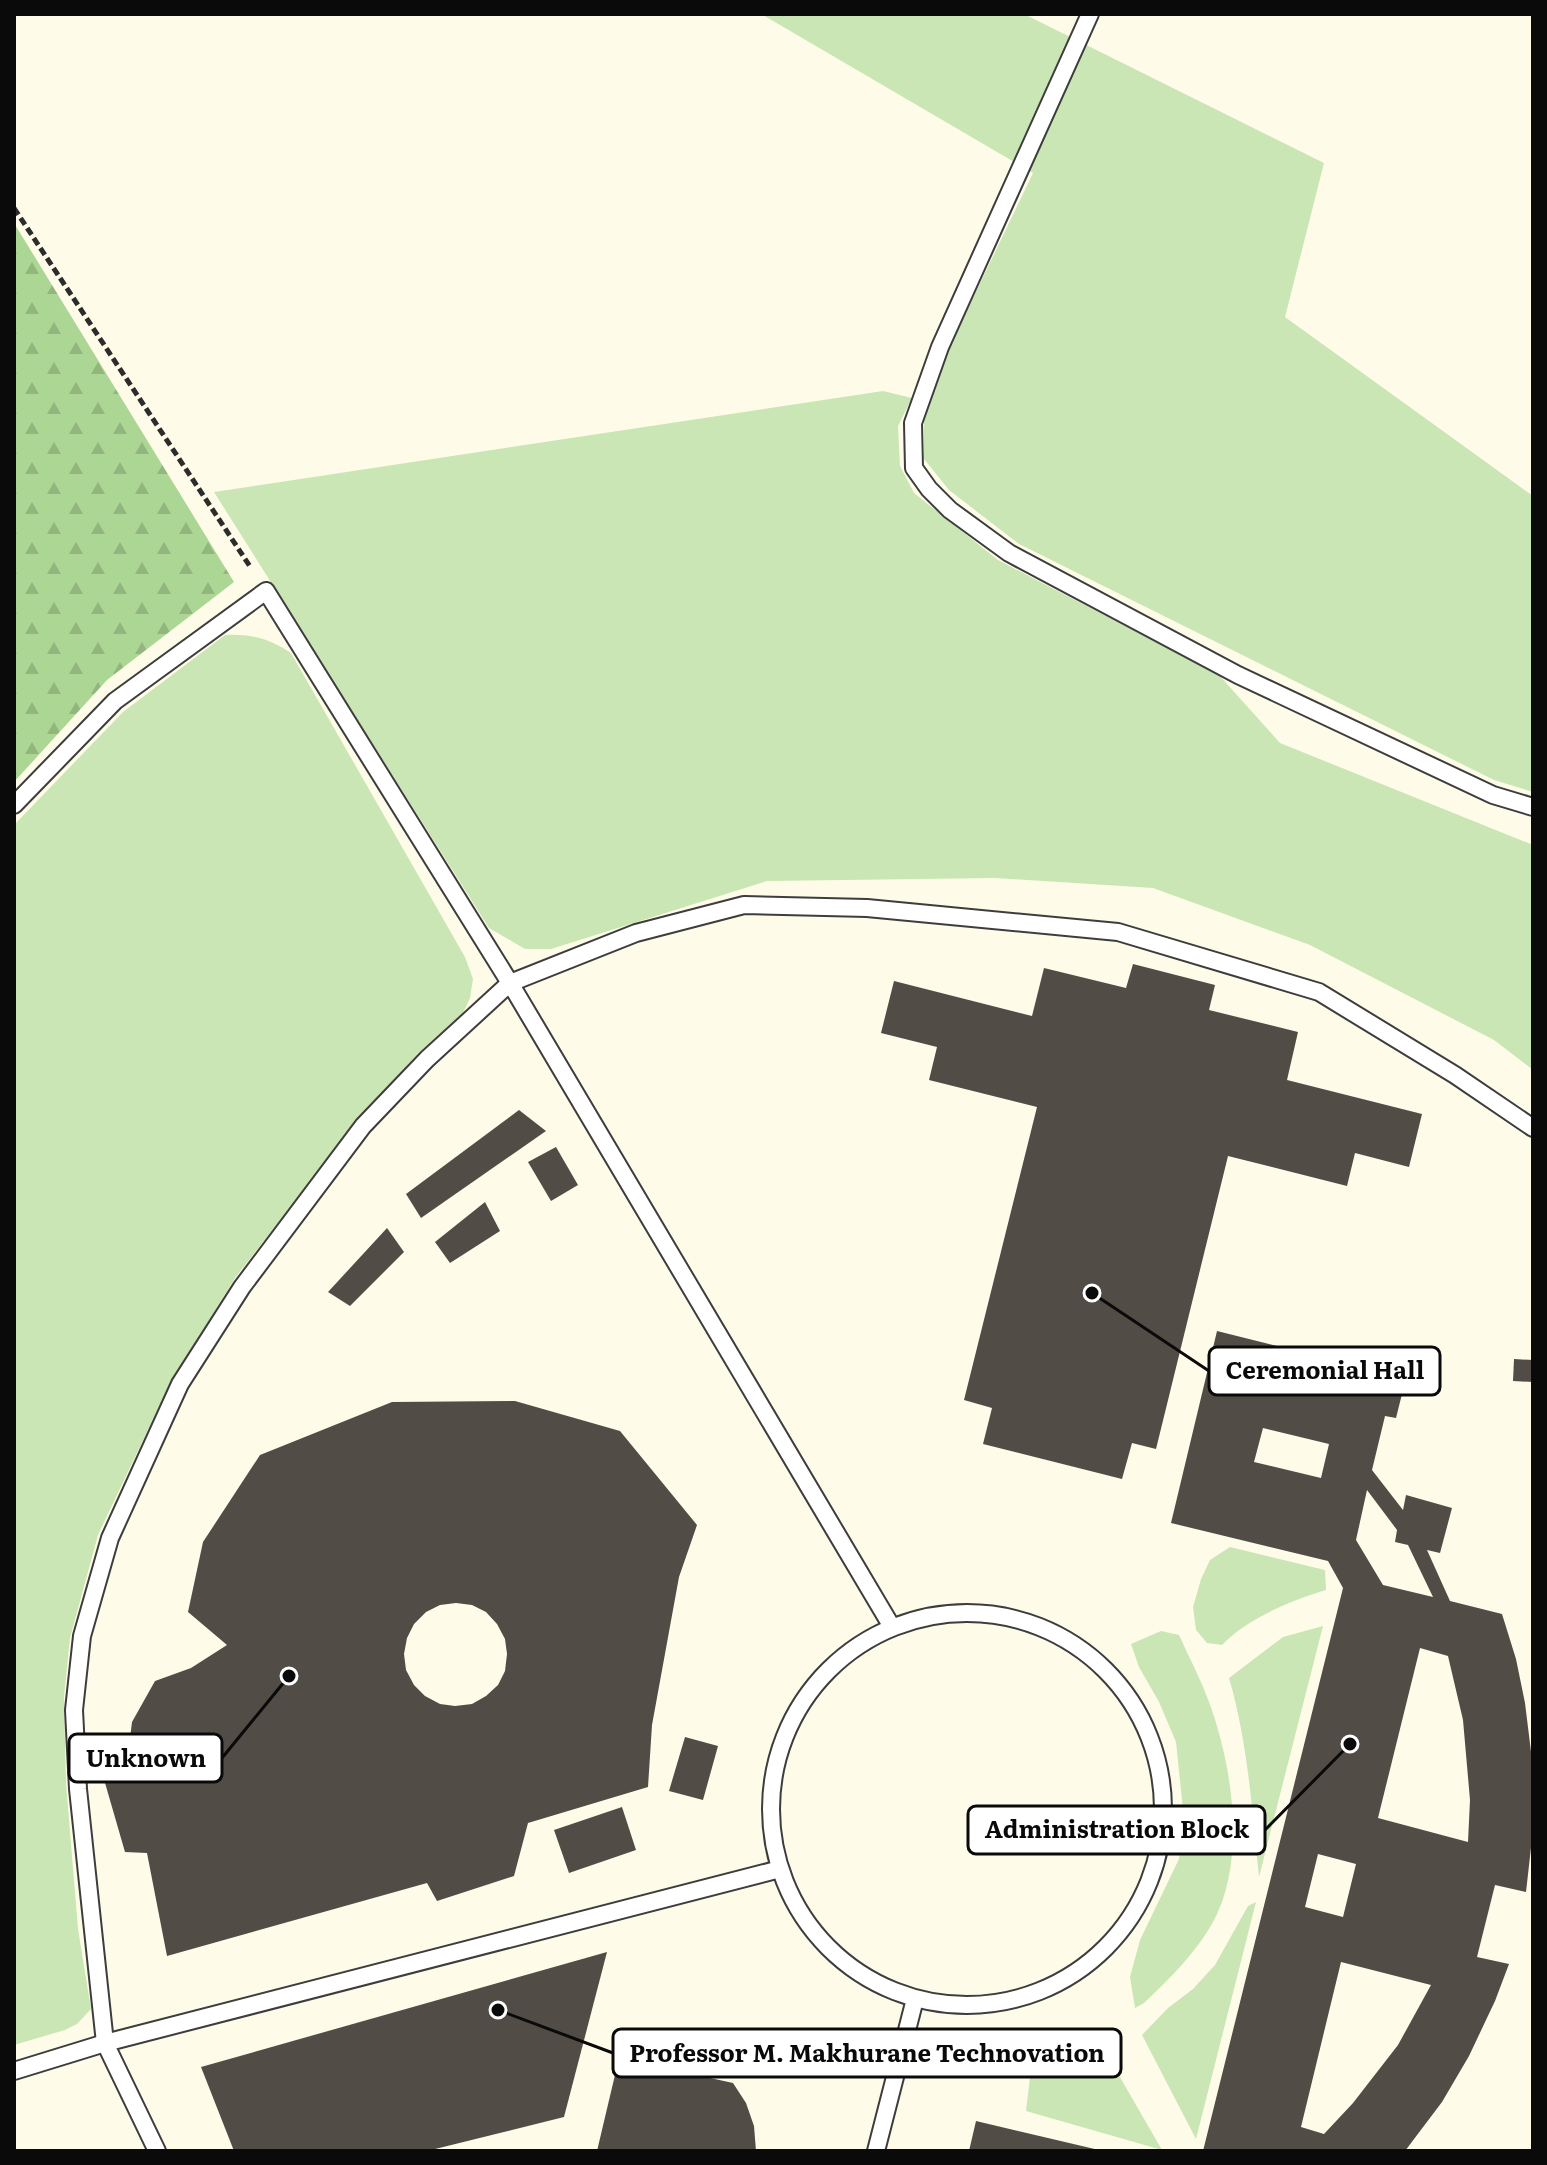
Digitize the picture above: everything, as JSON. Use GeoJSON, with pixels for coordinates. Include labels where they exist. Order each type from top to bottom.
{"type":"FeatureCollection","features":[{"type":"Feature","properties":{"kind":"lane"},"geometry":{"type":"LineString","coordinates":[[1090,14],[940,347],[913,423],[914,468],[950,510],[1009,553],[1238,675],[1493,795],[1533,807]]}},
{"type":"Feature","properties":{"kind":"lane"},"geometry":{"type":"LineString","coordinates":[[14,805],[115,701],[266,591],[510,983],[892,1627]]}},
{"type":"Feature","properties":{"kind":"lane"},"geometry":{"type":"LineString","coordinates":[[157,2151],[105,2043],[78,1789],[74,1710],[82,1636],[110,1538],[180,1384],[242,1287],[363,1126],[427,1059],[510,983],[636,933],[744,905],[867,908],[1118,932],[1319,992],[1455,1075],[1533,1128]]}},
{"type":"Feature","properties":{"kind":"lane"},"geometry":{"type":"LineString","coordinates":[[955,1612],[987,1613],[1019,1619],[1049,1630],[1077,1646],[1124,1691],[1154,1749],[1161,1780],[1163,1813],[1160,1845],[1138,1906],[1097,1957],[1043,1991],[1011,2001],[979,2006],[915,1999],[885,1988],[866,1978],[831,1951],[810,1927],[780,1869],[773,1837],[771,1805],[774,1773],[783,1741],[797,1712],[815,1685],[837,1661],[863,1642],[892,1627],[923,1617],[955,1612]]}},
{"type":"Feature","properties":{"kind":"lane"},"geometry":{"type":"LineString","coordinates":[[14,2071],[105,2043],[780,1869]]}},
{"type":"Feature","properties":{"kind":"lane"},"geometry":{"type":"LineString","coordinates":[[876,2151],[915,1999]]}},
{"type":"Feature","properties":{"kind":"path"},"geometry":{"type":"LineString","coordinates":[[14,208],[266,591]]}},
{"type":"Feature","properties":{"kind":"green space"},"geometry":{"type":"Polygon","coordinates":[[[761,14],[1024,14],[1324,163],[1285,317],[1533,496],[1533,792],[1494,780],[1019,544],[949,490],[924,459],[924,420],[949,348],[1033,173],[761,14]]]}},
{"type":"Feature","properties":{"kind":"green space"},"geometry":{"type":"Polygon","coordinates":[[[14,223],[234,582],[107,680],[14,782],[14,223]]]}},
{"type":"Feature","properties":{"kind":"green space"},"geometry":{"type":"Polygon","coordinates":[[[883,391],[912,398],[898,426],[900,466],[914,493],[998,560],[1219,675],[1280,743],[1533,845],[1533,1070],[1494,1040],[1310,945],[1153,888],[995,878],[767,881],[551,949],[525,949],[489,928],[214,492],[883,391]]]}},
{"type":"Feature","properties":{"kind":"green space"},"geometry":{"type":"Polygon","coordinates":[[[225,635],[260,638],[291,653],[465,957],[473,979],[470,998],[463,1013],[417,1054],[358,1120],[235,1278],[171,1381],[98,1535],[70,1638],[64,1697],[66,1783],[78,1929],[91,2009],[77,2024],[65,2030],[14,2045],[14,825],[123,712],[225,635]]]}},
{"type":"Feature","properties":{"kind":"green space"},"geometry":{"type":"Polygon","coordinates":[[[1230,1547],[1325,1570],[1326,1590],[1270,1612],[1222,1645],[1207,1643],[1196,1630],[1193,1607],[1210,1560],[1230,1547]]]}},
{"type":"Feature","properties":{"kind":"green space"},"geometry":{"type":"Polygon","coordinates":[[[1323,1626],[1259,1877],[1245,1752],[1229,1678],[1283,1637],[1323,1626]]]}},
{"type":"Feature","properties":{"kind":"green space"},"geometry":{"type":"Polygon","coordinates":[[[1161,1631],[1179,1635],[1209,1702],[1230,1784],[1233,1844],[1223,1899],[1212,1924],[1181,1966],[1135,2008],[1130,1977],[1140,1940],[1179,1859],[1183,1810],[1176,1742],[1131,1644],[1161,1631]]]}},
{"type":"Feature","properties":{"kind":"green space"},"geometry":{"type":"Polygon","coordinates":[[[1256,1902],[1196,2139],[1142,2035],[1215,1965],[1248,1906],[1256,1902]]]}},
{"type":"Feature","properties":{"kind":"green space"},"geometry":{"type":"Polygon","coordinates":[[[1106,2053],[1162,2150],[1026,2111],[1030,2077],[1070,2071],[1106,2053]]]}},
{"type":"Feature","properties":{"kind":"building"},"geometry":{"type":"Polygon","coordinates":[[[1133,964],[1215,985],[1209,1010],[1298,1032],[1287,1080],[1422,1114],[1409,1167],[1355,1153],[1347,1186],[1228,1156],[1156,1449],[1132,1443],[1122,1479],[983,1444],[992,1408],[964,1400],[1037,1107],[929,1080],[937,1047],[881,1033],[894,981],[1032,1016],[1044,968],[1126,988],[1133,964]]]}},
{"type":"Feature","properties":{"kind":"building"},"geometry":{"type":"Polygon","coordinates":[[[519,1110],[546,1131],[421,1218],[406,1194],[519,1110]]]}},
{"type":"Feature","properties":{"kind":"building"},"geometry":{"type":"Polygon","coordinates":[[[556,1147],[578,1185],[551,1201],[528,1162],[556,1147]]]}},
{"type":"Feature","properties":{"kind":"building"},"geometry":{"type":"Polygon","coordinates":[[[485,1202],[500,1231],[450,1263],[435,1242],[485,1202]]]}},
{"type":"Feature","properties":{"kind":"building"},"geometry":{"type":"Polygon","coordinates":[[[387,1228],[404,1252],[350,1306],[328,1292],[387,1228]]]}},
{"type":"Feature","properties":{"kind":"building"},"geometry":{"type":"Polygon","coordinates":[[[1217,1331],[1406,1378],[1396,1418],[1385,1416],[1372,1470],[1403,1510],[1406,1495],[1452,1508],[1440,1553],[1427,1550],[1450,1601],[1502,1614],[1525,1703],[1533,1768],[1533,1830],[1526,1892],[1495,1885],[1477,1957],[1509,1964],[1469,2056],[1442,2102],[1405,2151],[1203,2151],[1343,1588],[1328,1561],[1171,1523],[1217,1331]],[[1263,1428],[1254,1462],[1321,1478],[1329,1444],[1263,1428]],[[1367,1490],[1356,1540],[1383,1585],[1433,1597],[1408,1545],[1395,1542],[1397,1530],[1367,1490]],[[1420,1648],[1378,1818],[1468,1842],[1470,1800],[1463,1720],[1448,1656],[1420,1648]],[[1318,1854],[1305,1907],[1343,1917],[1356,1864],[1318,1854]],[[1341,1962],[1301,2127],[1324,2134],[1353,2103],[1398,2045],[1431,1985],[1341,1962]]]}},
{"type":"Feature","properties":{"kind":"building"},"geometry":{"type":"Polygon","coordinates":[[[1514,1359],[1533,1360],[1533,1382],[1513,1381],[1514,1359]]]}},
{"type":"Feature","properties":{"kind":"building"},"geometry":{"type":"Polygon","coordinates":[[[515,1401],[620,1431],[697,1525],[679,1577],[652,1725],[648,1787],[528,1823],[514,1876],[437,1901],[427,1883],[167,1956],[147,1853],[125,1852],[101,1769],[127,1763],[132,1722],[155,1681],[191,1668],[227,1645],[188,1612],[203,1542],[260,1455],[392,1402],[515,1401]],[[440,1605],[426,1612],[414,1624],[407,1638],[404,1654],[406,1670],[425,1696],[440,1704],[472,1704],[498,1685],[505,1671],[505,1639],[486,1612],[472,1605],[440,1605]]]}},
{"type":"Feature","properties":{"kind":"building"},"geometry":{"type":"Polygon","coordinates":[[[685,1737],[718,1746],[703,1800],[669,1791],[685,1737]]]}},
{"type":"Feature","properties":{"kind":"building"},"geometry":{"type":"Polygon","coordinates":[[[622,1807],[636,1850],[569,1873],[554,1830],[622,1807]]]}},
{"type":"Feature","properties":{"kind":"building"},"geometry":{"type":"Polygon","coordinates":[[[607,1952],[564,2117],[427,2151],[234,2151],[201,2067],[607,1952]]]}},
{"type":"Feature","properties":{"kind":"building"},"geometry":{"type":"Polygon","coordinates":[[[619,2058],[733,2083],[746,2103],[754,2126],[756,2151],[597,2151],[619,2058]]]}},
{"type":"Feature","properties":{"kind":"building"},"geometry":{"type":"Polygon","coordinates":[[[976,2121],[1099,2150],[1099,2151],[969,2151],[976,2121]]]}},
{"type":"Feature","properties":{"kind":"place","name":"Ceremonial Hall"},"geometry":{"type":"Point","coordinates":[1092,1293]}},
{"type":"Feature","properties":{"kind":"place","name":"Unknown"},"geometry":{"type":"Point","coordinates":[289,1676]}},
{"type":"Feature","properties":{"kind":"place","name":"Administration Block"},"geometry":{"type":"Point","coordinates":[1350,1744]}},
{"type":"Feature","properties":{"kind":"place","name":"Professor M. Makhurane Technovation"},"geometry":{"type":"Point","coordinates":[498,2010]}}]}
